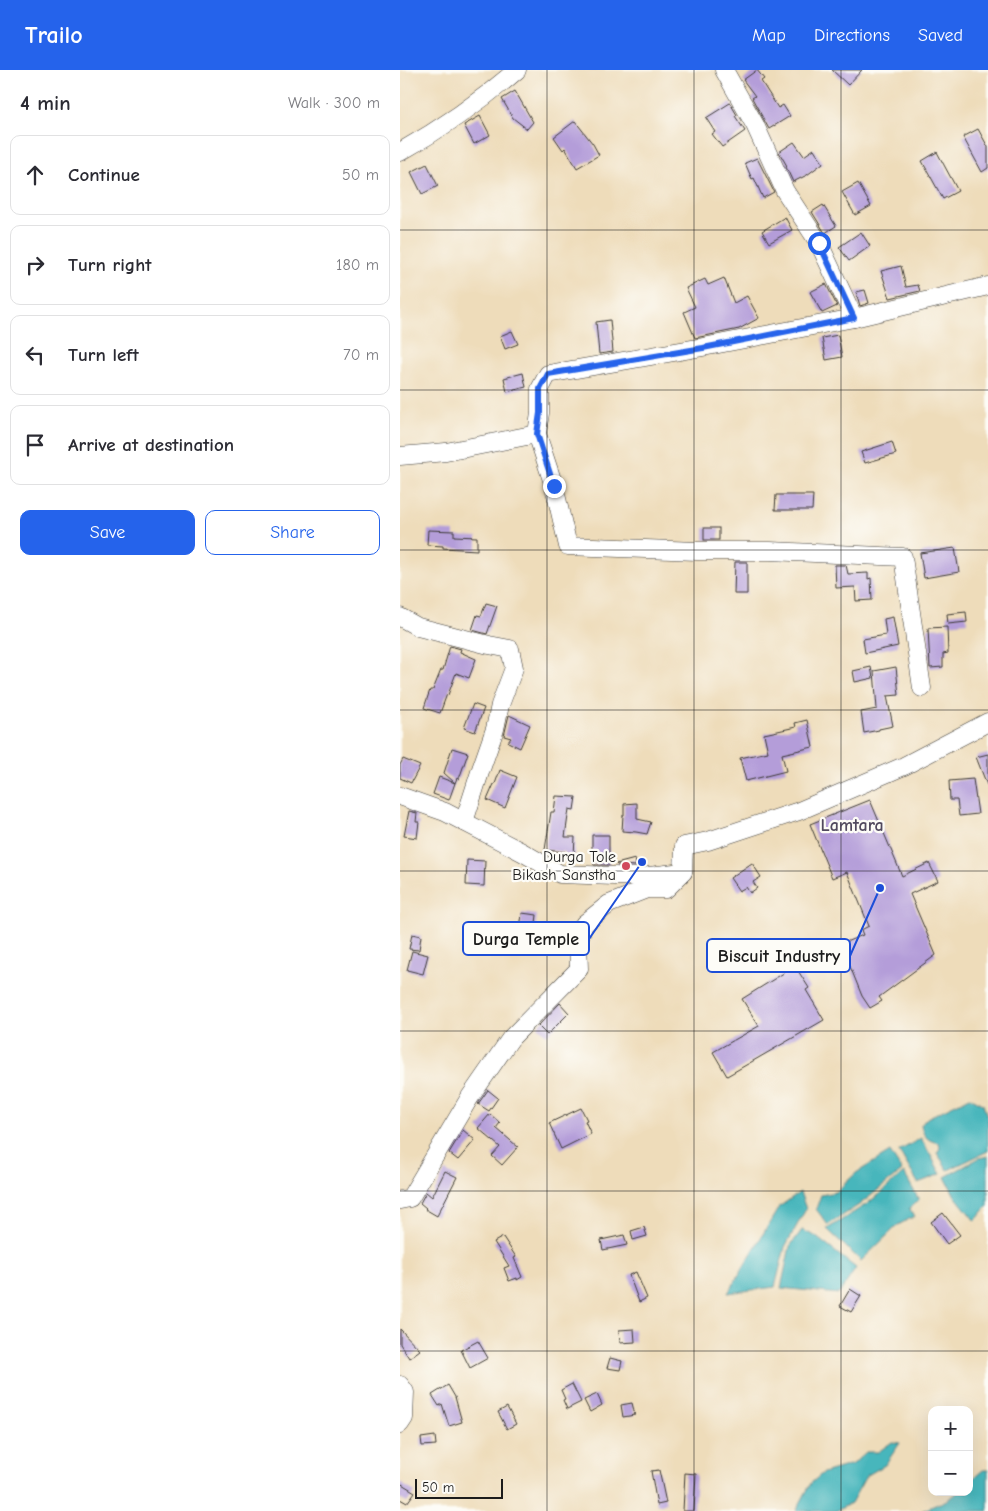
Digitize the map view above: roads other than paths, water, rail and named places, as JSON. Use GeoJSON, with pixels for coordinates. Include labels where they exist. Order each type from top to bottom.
{"type":"FeatureCollection","features":[{"type":"Feature","properties":{"kind":"street"},"geometry":{"type":"LineString","coordinates":[[400,152],[427,137],[518,70]]}},
{"type":"Feature","properties":{"kind":"street"},"geometry":{"type":"LineString","coordinates":[[724,70],[755,125],[785,191],[819,243],[854,318]]}},
{"type":"Feature","properties":{"kind":"street"},"geometry":{"type":"LineString","coordinates":[[922,688],[903,557],[770,551],[568,546],[554,486],[537,434],[540,413],[540,389],[548,374],[703,348],[854,318],[988,286]]}},
{"type":"Feature","properties":{"kind":"street"},"geometry":{"type":"LineString","coordinates":[[400,456],[446,452],[537,434]]}},
{"type":"Feature","properties":{"kind":"street"},"geometry":{"type":"LineString","coordinates":[[400,616],[418,627],[510,649],[514,668],[500,705],[495,729],[464,822]]}},
{"type":"Feature","properties":{"kind":"street"},"geometry":{"type":"LineString","coordinates":[[400,1200],[410,1198],[470,1097],[511,1038],[579,970],[578,942],[584,924],[609,904],[647,889],[666,889],[683,872],[684,846],[708,841],[799,811],[904,766],[988,722]]}},
{"type":"Feature","properties":{"kind":"street"},"geometry":{"type":"LineString","coordinates":[[400,796],[445,812],[560,874],[641,877],[683,872]]}},
{"type":"Feature","properties":{"kind":"street"},"geometry":{"type":"LineString","coordinates":[[400,1385],[405,1392],[404,1418],[400,1424]]}},
{"type":"Feature","properties":{"kind":"water"},"geometry":{"type":"Polygon","coordinates":[[[970,1097],[983,1104],[988,1119],[988,1151],[948,1170],[937,1153],[940,1148],[939,1143],[927,1138],[923,1133],[921,1125],[927,1118],[970,1097]]]}},
{"type":"Feature","properties":{"kind":"water"},"geometry":{"type":"Polygon","coordinates":[[[921,1138],[941,1174],[918,1183],[899,1151],[921,1138]]]}},
{"type":"Feature","properties":{"kind":"water"},"geometry":{"type":"Polygon","coordinates":[[[890,1152],[902,1171],[859,1205],[828,1225],[816,1209],[821,1195],[836,1192],[856,1173],[890,1152]]]}},
{"type":"Feature","properties":{"kind":"water"},"geometry":{"type":"Polygon","coordinates":[[[988,1156],[988,1206],[975,1221],[955,1196],[945,1177],[979,1158],[988,1156]]]}},
{"type":"Feature","properties":{"kind":"water"},"geometry":{"type":"Polygon","coordinates":[[[904,1173],[919,1200],[909,1208],[915,1216],[898,1225],[861,1261],[827,1229],[867,1204],[904,1173]]]}},
{"type":"Feature","properties":{"kind":"water"},"geometry":{"type":"Polygon","coordinates":[[[800,1192],[806,1209],[785,1247],[775,1287],[728,1293],[779,1207],[800,1192]]]}},
{"type":"Feature","properties":{"kind":"water"},"geometry":{"type":"Polygon","coordinates":[[[802,1230],[815,1236],[856,1268],[839,1294],[781,1288],[790,1246],[802,1230]]]}},
{"type":"Feature","properties":{"kind":"water"},"geometry":{"type":"Polygon","coordinates":[[[892,1442],[900,1443],[885,1465],[866,1476],[851,1503],[836,1511],[796,1511],[811,1483],[823,1473],[853,1464],[866,1452],[878,1452],[892,1442]]]}},
{"type":"Feature","properties":{"kind":"water"},"geometry":{"type":"Polygon","coordinates":[[[983,1470],[988,1470],[988,1511],[922,1511],[946,1501],[953,1496],[973,1496],[973,1479],[983,1470]]]}},
{"type":"Feature","properties":{"kind":"place","name":"Durga Temple"},"geometry":{"type":"Point","coordinates":[642,862]}},
{"type":"Feature","properties":{"kind":"place","name":"Durga Tole Bikash Sanstha"},"geometry":{"type":"Point","coordinates":[626,866]}},
{"type":"Feature","properties":{"kind":"place","name":"Biscuit Industry"},"geometry":{"type":"Point","coordinates":[880,888]}},
{"type":"Feature","properties":{"kind":"district","name":"Lamtara"},"geometry":{"type":"Point","coordinates":[852,825]}}]}
